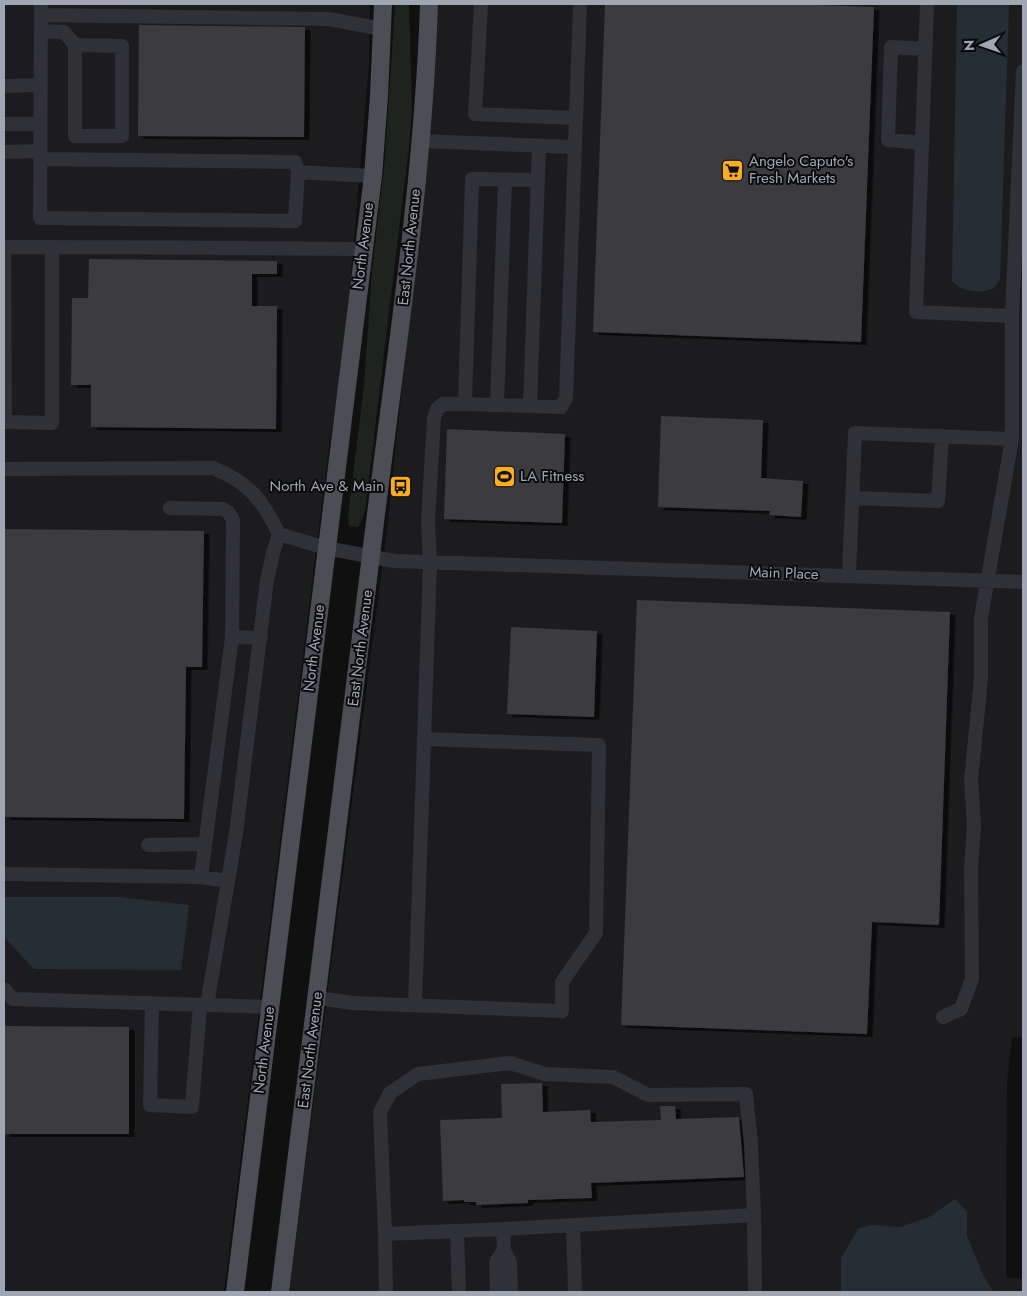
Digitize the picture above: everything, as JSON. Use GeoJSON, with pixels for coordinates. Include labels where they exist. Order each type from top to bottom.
{"type":"FeatureCollection","features":[{"type":"Feature","properties":{"kind":"main road","name":"North Avenue"},"geometry":{"type":"LineString","coordinates":[[235,1292],[373,176],[383,4]]}},
{"type":"Feature","properties":{"kind":"main road","name":"East North Avenue"},"geometry":{"type":"LineString","coordinates":[[280,1292],[410,251],[420,141],[429,4]]}},
{"type":"Feature","properties":{"kind":"street"},"geometry":{"type":"LineString","coordinates":[[481,4],[475,114],[575,118]]}},
{"type":"Feature","properties":{"kind":"street"},"geometry":{"type":"LineString","coordinates":[[415,1006],[430,563],[428,521],[434,418],[442,404],[561,407],[566,398],[580,4]]}},
{"type":"Feature","properties":{"kind":"street"},"geometry":{"type":"LineString","coordinates":[[927,4],[916,312],[1012,316]]}},
{"type":"Feature","properties":{"kind":"street"},"geometry":{"type":"LineString","coordinates":[[4,152],[40,155],[295,162],[298,172],[296,221],[40,218],[40,155],[40,124],[40,85],[41,9],[329,19],[382,29]]}},
{"type":"Feature","properties":{"kind":"street"},"geometry":{"type":"LineString","coordinates":[[41,31],[64,32],[75,45],[75,136],[122,136],[122,46],[75,45]]}},
{"type":"Feature","properties":{"kind":"street"},"geometry":{"type":"LineString","coordinates":[[922,143],[888,140],[890,47],[925,49]]}},
{"type":"Feature","properties":{"kind":"street"},"geometry":{"type":"LineString","coordinates":[[943,1016],[961,1009],[972,979],[971,867],[974,825],[971,780],[981,679],[981,618],[1012,440],[1012,316],[1023,71]]}},
{"type":"Feature","properties":{"kind":"street"},"geometry":{"type":"LineString","coordinates":[[4,86],[40,85]]}},
{"type":"Feature","properties":{"kind":"street"},"geometry":{"type":"LineString","coordinates":[[4,124],[40,124]]}},
{"type":"Feature","properties":{"kind":"street"},"geometry":{"type":"LineString","coordinates":[[420,141],[574,147]]}},
{"type":"Feature","properties":{"kind":"street"},"geometry":{"type":"LineString","coordinates":[[530,406],[539,146]]}},
{"type":"Feature","properties":{"kind":"street"},"geometry":{"type":"LineString","coordinates":[[298,172],[373,176]]}},
{"type":"Feature","properties":{"kind":"street"},"geometry":{"type":"LineString","coordinates":[[465,404],[472,179],[538,180]]}},
{"type":"Feature","properties":{"kind":"street"},"geometry":{"type":"LineString","coordinates":[[497,405],[505,180]]}},
{"type":"Feature","properties":{"kind":"street"},"geometry":{"type":"LineString","coordinates":[[52,247],[52,423],[5,422],[4,247],[52,247],[363,248]]}},
{"type":"Feature","properties":{"kind":"street"},"geometry":{"type":"LineString","coordinates":[[849,575],[855,433],[1012,440]]}},
{"type":"Feature","properties":{"kind":"street"},"geometry":{"type":"LineString","coordinates":[[852,498],[938,501],[942,436]]}},
{"type":"Feature","properties":{"kind":"street"},"geometry":{"type":"LineString","coordinates":[[4,469],[214,468],[232,475],[249,488],[266,508],[279,534],[272,553],[267,580],[236,833],[204,1005],[192,1107],[150,1105],[152,1003]]}},
{"type":"Feature","properties":{"kind":"street"},"geometry":{"type":"LineString","coordinates":[[170,508],[223,509],[229,513],[233,520],[232,637],[201,877]]}},
{"type":"Feature","properties":{"kind":"street","name":"Main Place"},"geometry":{"type":"LineString","coordinates":[[279,534],[326,548],[394,561],[1023,582]]}},
{"type":"Feature","properties":{"kind":"street"},"geometry":{"type":"LineString","coordinates":[[232,637],[261,638]]}},
{"type":"Feature","properties":{"kind":"street"},"geometry":{"type":"LineString","coordinates":[[316,998],[353,1003],[562,1011],[562,982],[596,933],[599,745],[424,739]]}},
{"type":"Feature","properties":{"kind":"street"},"geometry":{"type":"LineString","coordinates":[[148,845],[205,844]]}},
{"type":"Feature","properties":{"kind":"street"},"geometry":{"type":"LineString","coordinates":[[4,874],[201,877],[228,881]]}},
{"type":"Feature","properties":{"kind":"street"},"geometry":{"type":"LineString","coordinates":[[4,989],[13,999],[269,1007]]}},
{"type":"Feature","properties":{"kind":"street"},"geometry":{"type":"LineString","coordinates":[[386,1292],[380,1112],[390,1094],[418,1074],[510,1063],[545,1074],[612,1077],[648,1095],[746,1094],[751,1144],[755,1292]]}},
{"type":"Feature","properties":{"kind":"street"},"geometry":{"type":"LineString","coordinates":[[384,1234],[573,1226],[754,1214]]}},
{"type":"Feature","properties":{"kind":"street"},"geometry":{"type":"LineString","coordinates":[[573,1226],[575,1292]]}},
{"type":"Feature","properties":{"kind":"street"},"geometry":{"type":"LineString","coordinates":[[503,1229],[504,1250],[510,1262],[511,1292]]}},
{"type":"Feature","properties":{"kind":"street"},"geometry":{"type":"LineString","coordinates":[[456,1230],[459,1292]]}},
{"type":"Feature","properties":{"kind":"street"},"geometry":{"type":"LineString","coordinates":[[497,1292],[496,1262],[504,1250]]}},
{"type":"Feature","properties":{"kind":"shaded area"},"geometry":{"type":"Polygon","coordinates":[[[4,4],[370,4],[369,64],[343,368],[330,439],[224,1292],[4,1292],[4,4]]]}},
{"type":"Feature","properties":{"kind":"shaded area"},"geometry":{"type":"Polygon","coordinates":[[[395,4],[409,4],[412,110],[366,503],[364,515],[358,527],[349,526],[348,516],[364,386],[372,270],[385,159],[395,4]]]}},
{"type":"Feature","properties":{"kind":"shaded area"},"geometry":{"type":"Polygon","coordinates":[[[437,4],[1023,4],[1023,1038],[1012,1037],[1007,1082],[1006,1277],[1023,1279],[1023,1292],[289,1292],[387,529],[427,151],[437,4]]]}},
{"type":"Feature","properties":{"kind":"shaded area"},"geometry":{"type":"Polygon","coordinates":[[[957,4],[1009,5],[1000,279],[994,287],[983,291],[971,291],[960,287],[952,281],[957,4]]]}},
{"type":"Feature","properties":{"kind":"shaded area"},"geometry":{"type":"Polygon","coordinates":[[[4,897],[119,897],[189,905],[181,970],[34,969],[4,937],[4,897]]]}},
{"type":"Feature","properties":{"kind":"shaded area"},"geometry":{"type":"Polygon","coordinates":[[[955,1199],[967,1212],[967,1236],[984,1277],[994,1292],[841,1292],[841,1258],[859,1228],[873,1225],[900,1227],[929,1217],[955,1199]]]}},
{"type":"Feature","properties":{"kind":"building","name":"Angelo Caputo's Fresh Markets"},"geometry":{"type":"Polygon","coordinates":[[[605,4],[787,4],[874,7],[861,342],[593,332],[605,4]]]}},
{"type":"Feature","properties":{"kind":"building"},"geometry":{"type":"Polygon","coordinates":[[[139,25],[305,27],[304,137],[138,136],[139,25]]]}},
{"type":"Feature","properties":{"kind":"building"},"geometry":{"type":"Polygon","coordinates":[[[89,259],[277,261],[277,274],[252,274],[252,306],[277,306],[276,429],[91,427],[91,385],[71,385],[72,298],[88,298],[89,259]]]}},
{"type":"Feature","properties":{"kind":"building"},"geometry":{"type":"Polygon","coordinates":[[[661,416],[763,420],[761,478],[803,481],[801,517],[769,515],[770,511],[658,507],[661,416]]]}},
{"type":"Feature","properties":{"kind":"building","name":"LA Fitness"},"geometry":{"type":"Polygon","coordinates":[[[447,429],[565,434],[562,523],[444,519],[447,429]]]}},
{"type":"Feature","properties":{"kind":"building"},"geometry":{"type":"Polygon","coordinates":[[[4,529],[204,531],[202,667],[186,667],[184,819],[4,817],[4,529]]]}},
{"type":"Feature","properties":{"kind":"building"},"geometry":{"type":"Polygon","coordinates":[[[637,600],[950,612],[939,925],[872,922],[867,1034],[621,1025],[637,600]]]}},
{"type":"Feature","properties":{"kind":"building"},"geometry":{"type":"Polygon","coordinates":[[[511,627],[597,631],[594,717],[507,714],[511,627]]]}},
{"type":"Feature","properties":{"kind":"building"},"geometry":{"type":"Polygon","coordinates":[[[4,1026],[129,1027],[129,1134],[4,1134],[4,1026]]]}},
{"type":"Feature","properties":{"kind":"building"},"geometry":{"type":"Polygon","coordinates":[[[542,1083],[543,1112],[590,1110],[591,1122],[661,1120],[660,1106],[675,1106],[676,1119],[739,1117],[744,1177],[591,1183],[592,1198],[528,1200],[528,1203],[476,1205],[476,1202],[464,1202],[464,1200],[443,1201],[440,1120],[502,1118],[501,1084],[542,1083]]]}},
{"type":"Feature","properties":{"kind":"place","name":"Angelo Caputo's Fresh Markets"},"geometry":{"type":"Point","coordinates":[733,170]}},
{"type":"Feature","properties":{"kind":"place","name":"LA Fitness"},"geometry":{"type":"Point","coordinates":[504,476]}},
{"type":"Feature","properties":{"kind":"place","name":"North Ave & Main"},"geometry":{"type":"Point","coordinates":[400,486]}}]}
